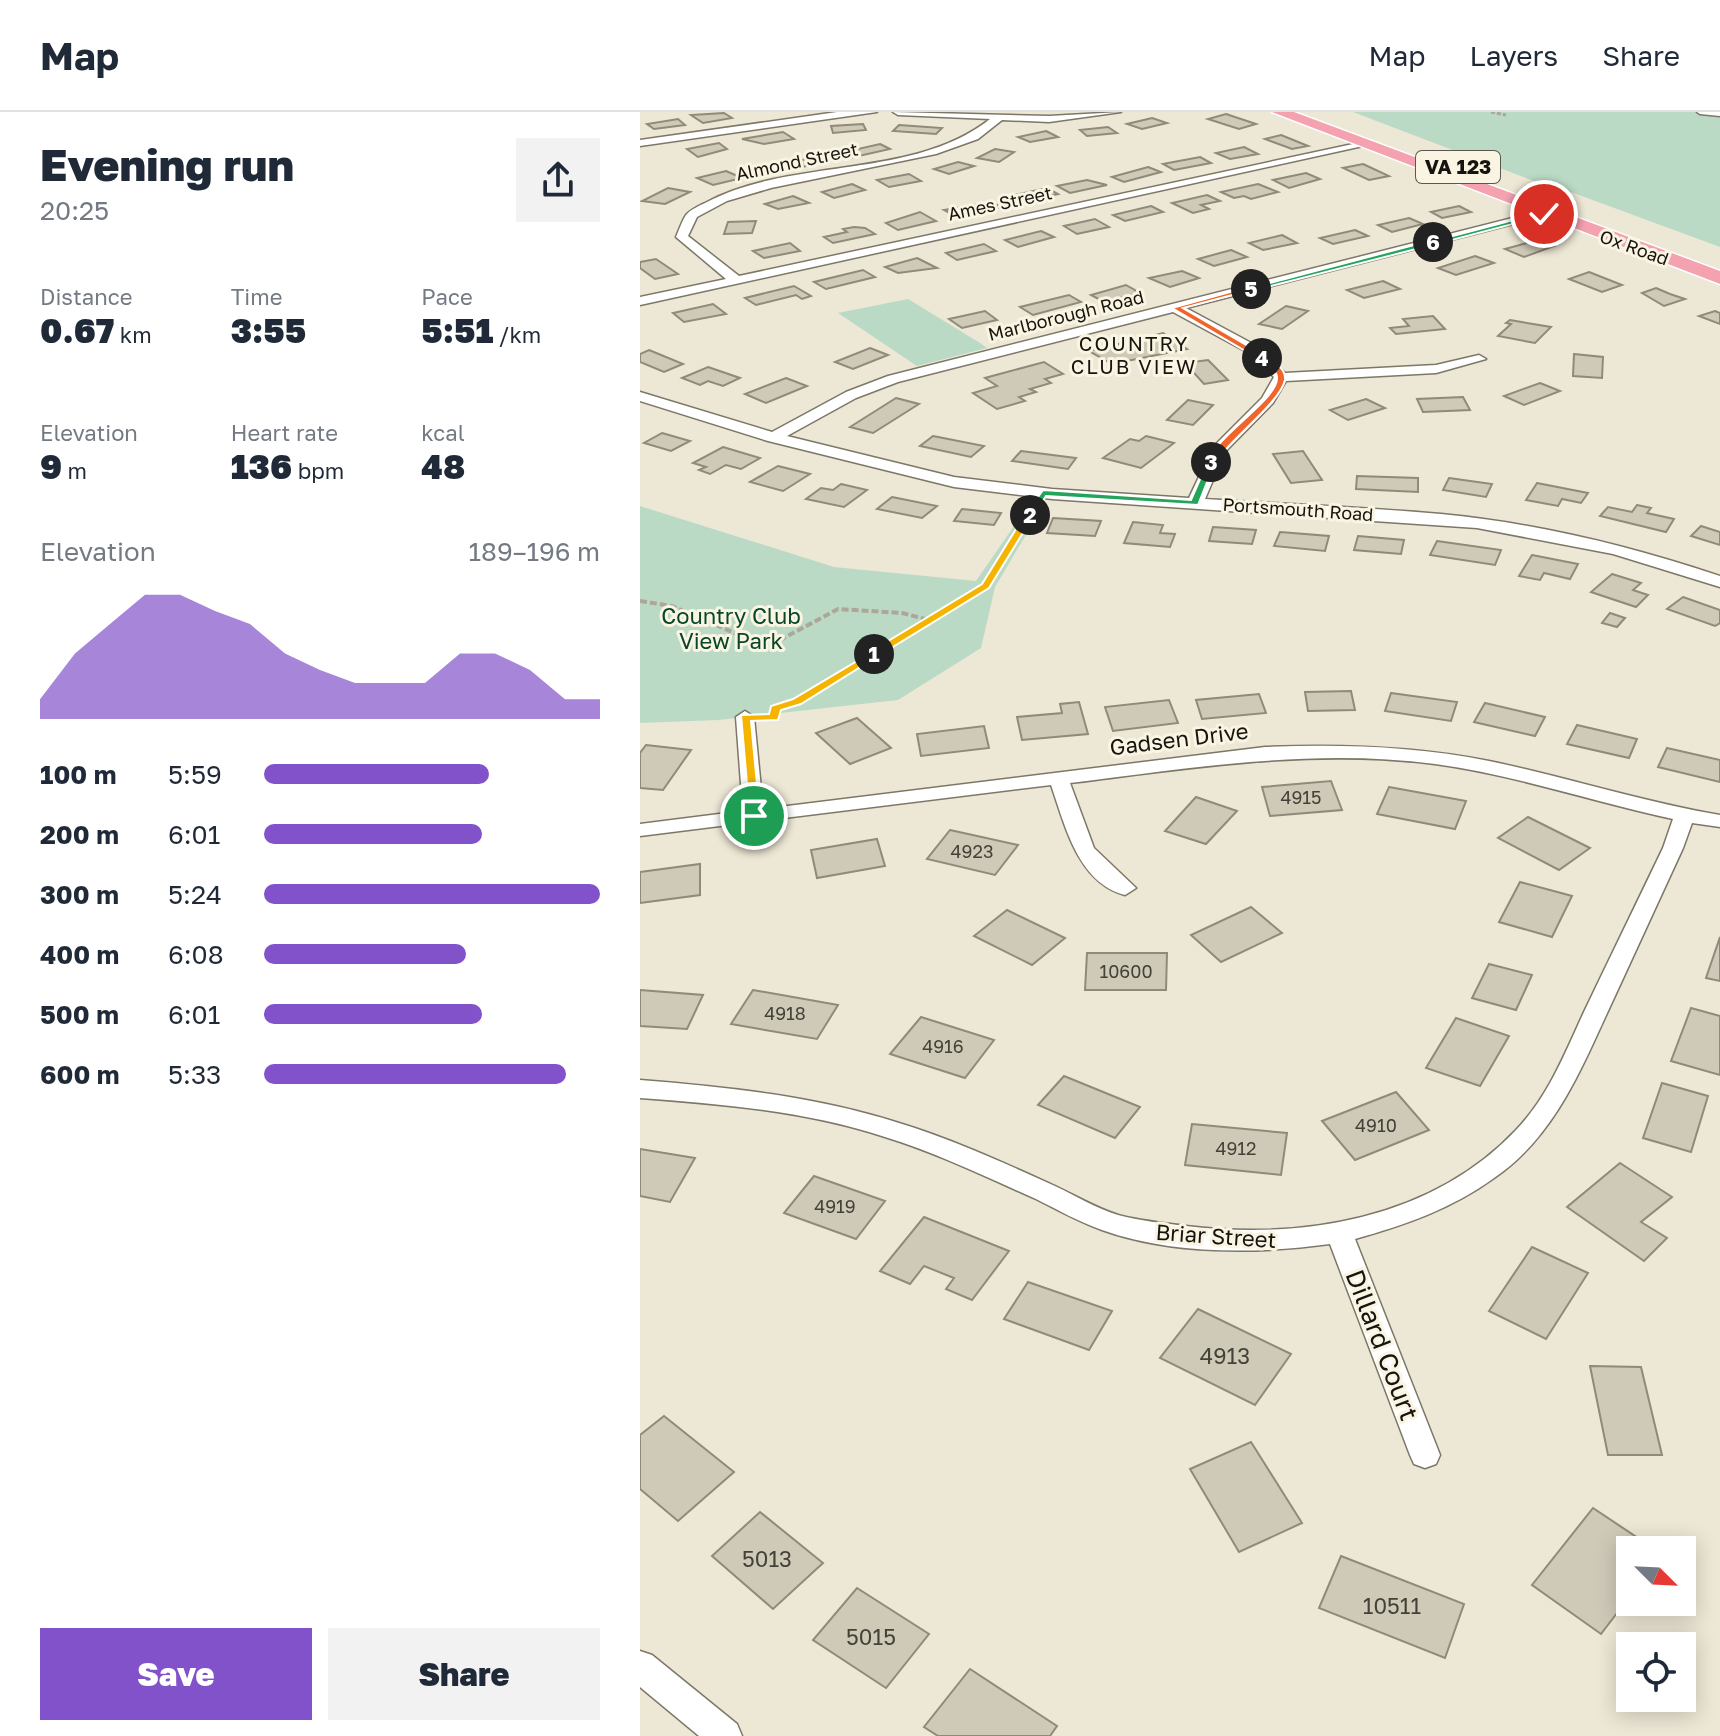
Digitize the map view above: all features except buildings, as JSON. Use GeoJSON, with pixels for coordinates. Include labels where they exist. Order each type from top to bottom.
{"type":"FeatureCollection","features":[{"type":"Feature","properties":{"kind":"main road","name":"Ox Road"},"geometry":{"type":"LineString","coordinates":[[1280,112],[1720,278]]}},
{"type":"Feature","properties":{"kind":"main road","name":"Ox Road"},"geometry":{"type":"LineString","coordinates":[[1313,112],[1720,266]]}},
{"type":"Feature","properties":{"kind":"street"},"geometry":{"type":"LineString","coordinates":[[640,143],[842,113],[872,112]]}},
{"type":"Feature","properties":{"kind":"street"},"geometry":{"type":"LineString","coordinates":[[898,112],[1078,118],[1116,112]]}},
{"type":"Feature","properties":{"kind":"street","name":"Almond Street"},"geometry":{"type":"LineString","coordinates":[[736,280],[682,237],[683,226],[703,206],[750,189],[939,150],[977,136],[999,117]]}},
{"type":"Feature","properties":{"kind":"street","name":"Ames Street"},"geometry":{"type":"LineString","coordinates":[[640,301],[1367,144]]}},
{"type":"Feature","properties":{"kind":"street","name":"Marlborough Road"},"geometry":{"type":"LineString","coordinates":[[773,438],[851,395],[893,379],[1564,208]]}},
{"type":"Feature","properties":{"kind":"street"},"geometry":{"type":"LineString","coordinates":[[1176,308],[1254,352],[1278,368],[1281,377],[1268,400],[1218,450],[1195,503]]}},
{"type":"Feature","properties":{"kind":"street"},"geometry":{"type":"LineString","coordinates":[[1281,377],[1436,369],[1479,359]]}},
{"type":"Feature","properties":{"kind":"street","name":"Portsmouth Road"},"geometry":{"type":"LineString","coordinates":[[640,396],[773,438],[895,470],[1043,493],[1442,519],[1506,526],[1630,553],[1720,582]]}},
{"type":"Feature","properties":{"kind":"street"},"geometry":{"type":"LineString","coordinates":[[745,717],[754,816]]}},
{"type":"Feature","properties":{"kind":"street","name":"Gadsen Drive"},"geometry":{"type":"LineString","coordinates":[[640,830],[1265,753],[1370,752],[1487,767],[1684,816],[1720,821]]}},
{"type":"Feature","properties":{"kind":"street"},"geometry":{"type":"LineString","coordinates":[[1058,778],[1084,850],[1101,870],[1125,888]]}},
{"type":"Feature","properties":{"kind":"street","name":"Briar Street"},"geometry":{"type":"LineString","coordinates":[[640,1089],[714,1094],[803,1108],[890,1130],[967,1158],[1110,1222],[1142,1231],[1229,1240],[1288,1241],[1340,1235],[1411,1212],[1468,1185],[1508,1156],[1542,1119],[1673,848],[1684,816]]}},
{"type":"Feature","properties":{"kind":"street","name":"Dillard Court"},"geometry":{"type":"LineString","coordinates":[[1340,1235],[1425,1455]]}},
{"type":"Feature","properties":{"kind":"street"},"geometry":{"type":"LineString","coordinates":[[640,1666],[725,1736]]}},
{"type":"Feature","properties":{"kind":"lane"},"geometry":{"type":"LineString","coordinates":[[1700,112],[1720,114]]}},
{"type":"Feature","properties":{"kind":"path"},"geometry":{"type":"LineString","coordinates":[[1491,112],[1506,115]]}},
{"type":"Feature","properties":{"kind":"path"},"geometry":{"type":"LineString","coordinates":[[745,717],[774,717],[775,708],[797,702],[985,586],[1043,493]]}},
{"type":"Feature","properties":{"kind":"path"},"geometry":{"type":"LineString","coordinates":[[640,601],[672,606],[767,647],[838,609],[902,613],[930,620]]}},
{"type":"Feature","properties":{"kind":"green space"},"geometry":{"type":"Polygon","coordinates":[[[1353,112],[1720,112],[1720,247],[1571,192],[1565,193],[1353,112]]]}},
{"type":"Feature","properties":{"kind":"green space"},"geometry":{"type":"Polygon","coordinates":[[[908,299],[987,348],[917,366],[838,313],[908,299]]]}},
{"type":"Feature","properties":{"kind":"green space","name":"Country Club View Park"},"geometry":{"type":"Polygon","coordinates":[[[1030,503],[1044,504],[995,587],[981,648],[898,700],[718,720],[640,723],[640,506],[834,567],[976,581],[1030,503]]]}},
{"type":"Feature","properties":{"kind":"district","name":"COUNTRY CLUB VIEW"},"geometry":{"type":"Point","coordinates":[1134,356]}},
{"type":"Feature","properties":{"kind":"route"},"geometry":{"type":"LineString","coordinates":[[754,816],[745,717],[774,717],[775,708],[797,702],[985,586],[1043,493],[1195,503],[1208,467],[1218,450],[1268,400],[1281,377],[1278,368],[1254,352],[1176,308],[1544,214]]}}]}
